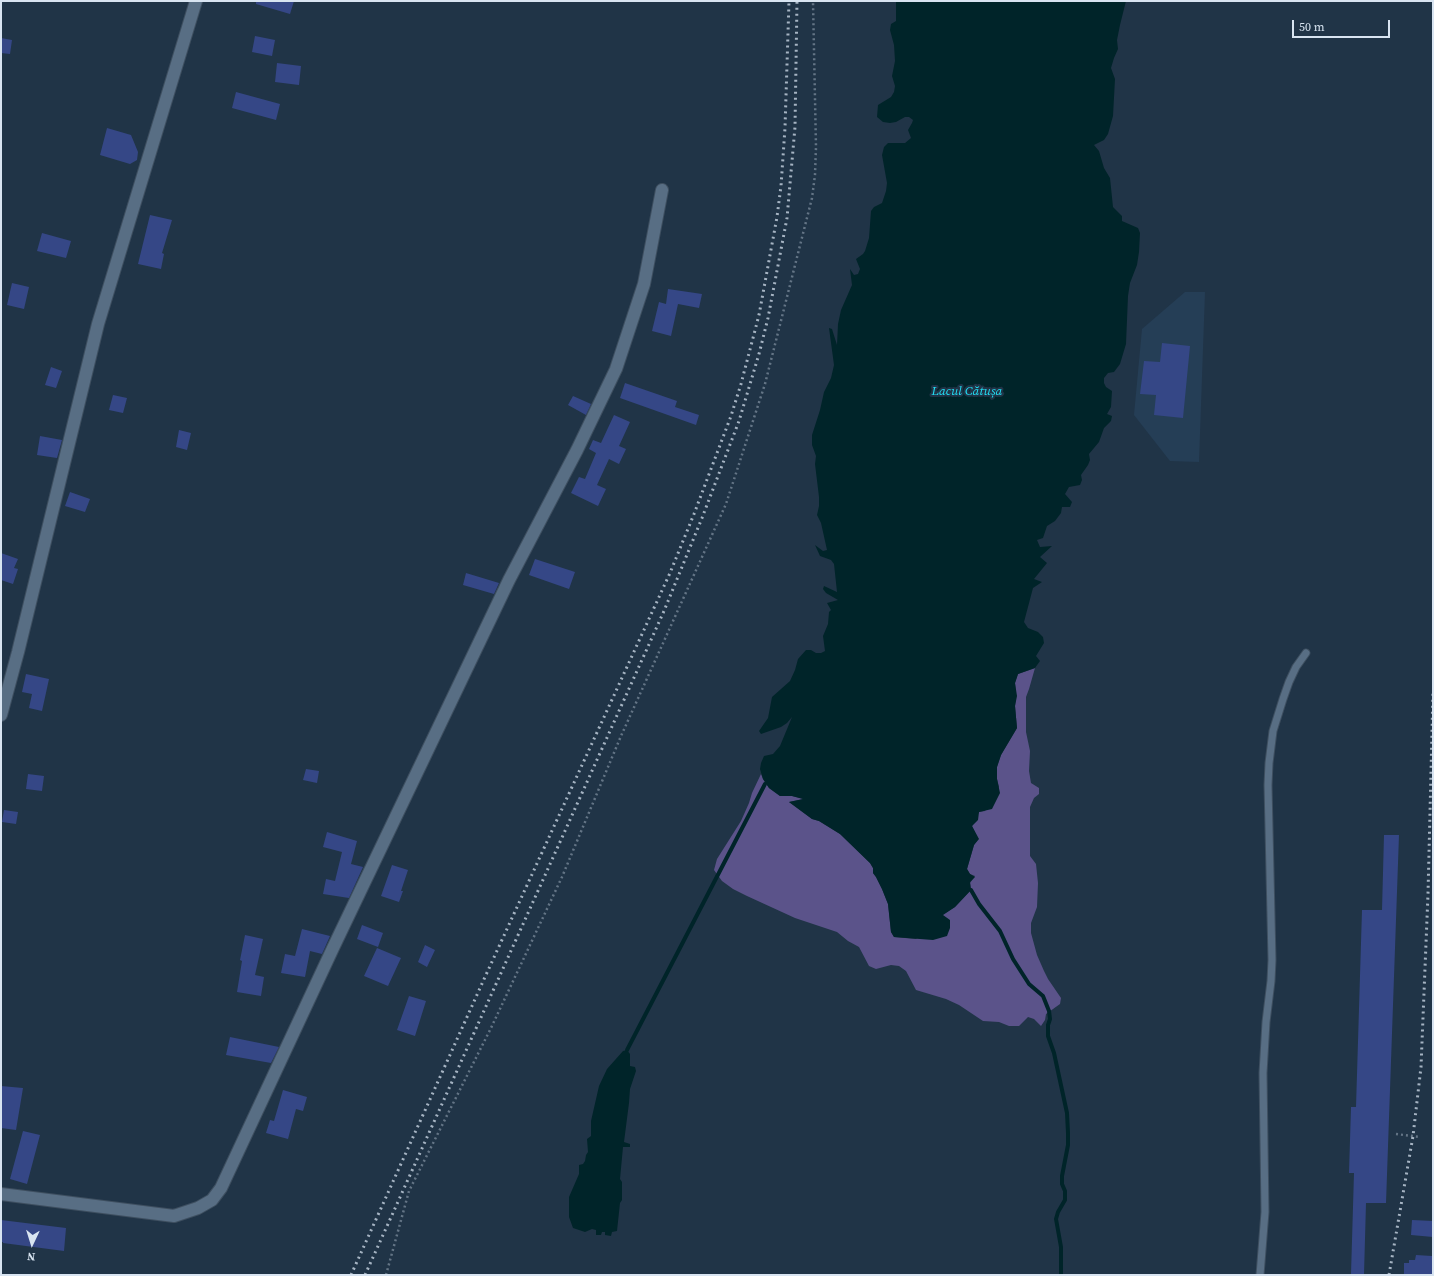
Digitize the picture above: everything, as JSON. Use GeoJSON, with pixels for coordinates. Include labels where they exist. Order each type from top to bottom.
{"type":"FeatureCollection","features":[{"type":"Feature","properties":{"kind":"street"},"geometry":{"type":"LineString","coordinates":[[1,715],[18,652],[98,324],[196,1]]}},
{"type":"Feature","properties":{"kind":"street"},"geometry":{"type":"LineString","coordinates":[[1,1194],[174,1216],[186,1214],[212,1200],[221,1188],[337,940],[509,580],[577,450],[616,369],[644,284],[662,190]]}},
{"type":"Feature","properties":{"kind":"lane"},"geometry":{"type":"LineString","coordinates":[[1260,1275],[1265,1212],[1263,1073],[1272,960],[1268,785],[1269,763],[1273,731],[1281,705],[1294,672],[1306,653]]}},
{"type":"Feature","properties":{"kind":"path"},"geometry":{"type":"LineString","coordinates":[[386,1275],[409,1191],[491,1028],[562,877],[621,736],[728,496],[765,384],[812,198],[816,147],[813,1]]}},
{"type":"Feature","properties":{"kind":"path"},"geometry":{"type":"LineString","coordinates":[[1396,1134],[1420,1137]]}},
{"type":"Feature","properties":{"kind":"shaded area"},"geometry":{"type":"Polygon","coordinates":[[[1185,292],[1205,292],[1199,462],[1170,461],[1134,415],[1142,329],[1185,292]]]}},
{"type":"Feature","properties":{"kind":"shaded area"},"geometry":{"type":"Polygon","coordinates":[[[1035,668],[1026,697],[1026,732],[1030,751],[1029,771],[1031,783],[1039,788],[1039,794],[1034,798],[1030,807],[1030,856],[1036,864],[1038,883],[1037,907],[1031,923],[1031,933],[1037,955],[1044,971],[1061,998],[1060,1004],[1046,1014],[1045,1020],[1041,1026],[1034,1019],[1028,1017],[1019,1026],[1009,1026],[999,1022],[983,1021],[959,1005],[946,999],[916,990],[906,971],[899,966],[891,965],[876,969],[869,966],[859,947],[848,941],[837,932],[795,918],[733,889],[722,881],[714,870],[717,859],[741,821],[761,774],[769,788],[780,796],[792,796],[804,799],[789,802],[812,819],[819,821],[840,834],[870,863],[873,868],[873,873],[888,904],[891,932],[894,937],[916,939],[942,915],[955,907],[971,890],[970,883],[975,876],[970,874],[967,869],[974,845],[978,839],[972,826],[979,812],[985,811],[999,787],[997,767],[1001,755],[1017,728],[1015,683],[1018,674],[1035,668]]]}},
{"type":"Feature","properties":{"kind":"water","name":"Lacul Cătușa"},"geometry":{"type":"Polygon","coordinates":[[[896,1],[1126,1],[1117,40],[1118,49],[1111,68],[1115,79],[1113,116],[1108,134],[1104,140],[1094,145],[1099,151],[1104,168],[1110,178],[1113,207],[1122,216],[1122,221],[1138,228],[1140,233],[1137,265],[1130,283],[1128,296],[1126,344],[1120,364],[1114,372],[1108,373],[1104,378],[1106,387],[1112,391],[1111,407],[1107,414],[1112,416],[1111,421],[1104,428],[1099,442],[1089,454],[1090,460],[1081,475],[1082,480],[1080,485],[1069,487],[1065,494],[1072,502],[1070,507],[1062,507],[1061,513],[1055,521],[1047,526],[1043,538],[1037,540],[1040,547],[1052,546],[1040,557],[1047,563],[1034,579],[1042,582],[1033,588],[1024,622],[1028,628],[1038,632],[1043,637],[1044,643],[1036,656],[1040,661],[1035,668],[1018,674],[1015,683],[1017,696],[1015,706],[1017,728],[1001,755],[997,767],[997,779],[1000,793],[992,809],[979,812],[978,820],[972,826],[979,839],[974,845],[967,869],[970,874],[975,877],[970,882],[971,890],[955,907],[943,915],[950,920],[950,928],[947,936],[933,940],[894,937],[891,932],[888,904],[873,873],[873,868],[870,863],[840,834],[819,821],[812,819],[789,802],[803,799],[792,796],[780,796],[769,788],[763,779],[760,769],[764,756],[773,754],[780,746],[792,717],[781,727],[761,734],[759,731],[768,718],[772,697],[790,681],[798,659],[806,650],[811,650],[816,653],[825,651],[823,636],[828,624],[829,612],[831,610],[827,603],[838,600],[826,593],[823,589],[824,586],[837,592],[834,564],[831,560],[820,556],[815,545],[823,551],[827,550],[821,523],[817,515],[819,497],[815,464],[816,456],[812,445],[812,435],[824,392],[831,378],[834,365],[829,328],[832,329],[837,345],[838,324],[841,310],[852,285],[850,269],[854,275],[858,274],[860,269],[856,259],[865,251],[869,238],[871,211],[874,207],[882,203],[886,191],[887,183],[882,155],[884,147],[888,143],[905,143],[911,138],[908,130],[913,120],[909,117],[905,117],[896,122],[890,123],[883,122],[877,117],[878,105],[891,97],[895,86],[892,76],[895,61],[894,45],[890,30],[891,24],[896,21],[896,1]]]}},
{"type":"Feature","properties":{"kind":"water"},"geometry":{"type":"Polygon","coordinates":[[[627,1050],[630,1054],[630,1066],[635,1067],[636,1071],[630,1089],[624,1142],[630,1144],[630,1147],[623,1147],[620,1179],[622,1182],[622,1200],[620,1203],[617,1231],[612,1232],[611,1236],[605,1235],[605,1232],[602,1232],[601,1235],[596,1235],[596,1230],[592,1229],[585,1232],[573,1228],[569,1217],[569,1197],[579,1174],[579,1165],[583,1164],[588,1152],[587,1139],[591,1136],[591,1121],[599,1086],[607,1069],[623,1051],[627,1050]]]}},
{"type":"Feature","properties":{"kind":"building"},"geometry":{"type":"Polygon","coordinates":[[[256,1],[294,1],[290,14],[256,4],[256,1]]]}},
{"type":"Feature","properties":{"kind":"building"},"geometry":{"type":"Polygon","coordinates":[[[255,36],[275,40],[272,56],[252,52],[255,36]]]}},
{"type":"Feature","properties":{"kind":"building"},"geometry":{"type":"Polygon","coordinates":[[[1,38],[12,40],[10,54],[1,53],[1,38]]]}},
{"type":"Feature","properties":{"kind":"building"},"geometry":{"type":"Polygon","coordinates":[[[277,63],[301,66],[299,85],[275,82],[277,63]]]}},
{"type":"Feature","properties":{"kind":"building"},"geometry":{"type":"Polygon","coordinates":[[[236,92],[280,104],[276,120],[232,108],[236,92]]]}},
{"type":"Feature","properties":{"kind":"building"},"geometry":{"type":"Polygon","coordinates":[[[107,128],[131,135],[138,152],[137,160],[130,164],[100,155],[107,128]]]}},
{"type":"Feature","properties":{"kind":"building"},"geometry":{"type":"Polygon","coordinates":[[[150,215],[172,220],[162,253],[164,254],[161,269],[138,264],[150,215]]]}},
{"type":"Feature","properties":{"kind":"building"},"geometry":{"type":"Polygon","coordinates":[[[42,233],[71,241],[66,258],[37,251],[42,233]]]}},
{"type":"Feature","properties":{"kind":"building"},"geometry":{"type":"Polygon","coordinates":[[[12,283],[29,287],[24,309],[7,305],[12,283]]]}},
{"type":"Feature","properties":{"kind":"building"},"geometry":{"type":"Polygon","coordinates":[[[668,289],[702,294],[699,308],[678,304],[671,336],[652,331],[659,302],[666,304],[668,289]]]}},
{"type":"Feature","properties":{"kind":"building"},"geometry":{"type":"Polygon","coordinates":[[[1162,343],[1190,346],[1183,418],[1154,415],[1156,395],[1140,394],[1144,361],[1160,362],[1162,343]]]}},
{"type":"Feature","properties":{"kind":"building"},"geometry":{"type":"Polygon","coordinates":[[[51,367],[62,371],[56,388],[45,385],[51,367]]]}},
{"type":"Feature","properties":{"kind":"building"},"geometry":{"type":"Polygon","coordinates":[[[625,383],[677,401],[675,407],[699,415],[696,425],[620,398],[625,383]]]}},
{"type":"Feature","properties":{"kind":"building"},"geometry":{"type":"Polygon","coordinates":[[[113,395],[127,398],[123,413],[109,410],[113,395]]]}},
{"type":"Feature","properties":{"kind":"building"},"geometry":{"type":"Polygon","coordinates":[[[573,396],[591,404],[586,415],[568,405],[573,396]]]}},
{"type":"Feature","properties":{"kind":"building"},"geometry":{"type":"Polygon","coordinates":[[[614,415],[630,422],[619,446],[626,449],[619,464],[609,459],[597,485],[606,489],[598,506],[571,493],[579,477],[585,479],[596,453],[589,449],[593,440],[601,443],[614,415]]]}},
{"type":"Feature","properties":{"kind":"building"},"geometry":{"type":"Polygon","coordinates":[[[179,430],[191,433],[187,450],[176,447],[179,430]]]}},
{"type":"Feature","properties":{"kind":"building"},"geometry":{"type":"Polygon","coordinates":[[[40,436],[62,440],[57,458],[37,455],[40,436]]]}},
{"type":"Feature","properties":{"kind":"building"},"geometry":{"type":"Polygon","coordinates":[[[70,492],[90,499],[85,512],[65,506],[70,492]]]}},
{"type":"Feature","properties":{"kind":"building"},"geometry":{"type":"Polygon","coordinates":[[[1,553],[18,559],[14,568],[18,569],[13,584],[1,580],[1,553]]]}},
{"type":"Feature","properties":{"kind":"building"},"geometry":{"type":"Polygon","coordinates":[[[535,559],[575,572],[569,589],[529,575],[535,559]]]}},
{"type":"Feature","properties":{"kind":"building"},"geometry":{"type":"Polygon","coordinates":[[[466,573],[499,583],[494,594],[463,585],[466,573]]]}},
{"type":"Feature","properties":{"kind":"building"},"geometry":{"type":"Polygon","coordinates":[[[26,674],[49,679],[42,711],[29,708],[32,694],[22,692],[26,674]]]}},
{"type":"Feature","properties":{"kind":"building"},"geometry":{"type":"Polygon","coordinates":[[[306,769],[319,771],[317,783],[303,780],[306,769]]]}},
{"type":"Feature","properties":{"kind":"building"},"geometry":{"type":"Polygon","coordinates":[[[28,774],[44,776],[42,791],[26,789],[28,774]]]}},
{"type":"Feature","properties":{"kind":"building"},"geometry":{"type":"Polygon","coordinates":[[[4,810],[18,812],[16,824],[2,822],[4,810]]]}},
{"type":"Feature","properties":{"kind":"building"},"geometry":{"type":"Polygon","coordinates":[[[327,832],[357,841],[351,864],[363,867],[349,898],[323,894],[326,879],[335,881],[342,852],[323,847],[327,832]]]}},
{"type":"Feature","properties":{"kind":"building"},"geometry":{"type":"Polygon","coordinates":[[[1384,835],[1399,835],[1386,1203],[1366,1203],[1364,1274],[1351,1274],[1354,1173],[1349,1173],[1351,1107],[1356,1107],[1362,910],[1382,910],[1384,835]]]}},
{"type":"Feature","properties":{"kind":"building"},"geometry":{"type":"Polygon","coordinates":[[[392,865],[408,870],[399,902],[381,896],[392,865]]]}},
{"type":"Feature","properties":{"kind":"building"},"geometry":{"type":"Polygon","coordinates":[[[362,925],[383,933],[378,947],[357,939],[362,925]]]}},
{"type":"Feature","properties":{"kind":"building"},"geometry":{"type":"Polygon","coordinates":[[[302,929],[330,936],[322,954],[310,951],[305,977],[281,973],[285,954],[295,956],[302,929]]]}},
{"type":"Feature","properties":{"kind":"building"},"geometry":{"type":"Polygon","coordinates":[[[245,935],[263,939],[255,975],[264,977],[261,996],[237,992],[242,961],[240,960],[245,935]]]}},
{"type":"Feature","properties":{"kind":"building"},"geometry":{"type":"Polygon","coordinates":[[[425,945],[435,950],[427,967],[418,962],[425,945]]]}},
{"type":"Feature","properties":{"kind":"building"},"geometry":{"type":"Polygon","coordinates":[[[377,948],[401,958],[388,986],[364,976],[377,948]]]}},
{"type":"Feature","properties":{"kind":"building"},"geometry":{"type":"Polygon","coordinates":[[[409,996],[426,1001],[415,1036],[397,1030],[409,996]]]}},
{"type":"Feature","properties":{"kind":"building"},"geometry":{"type":"Polygon","coordinates":[[[230,1037],[279,1047],[271,1063],[226,1055],[230,1037]]]}},
{"type":"Feature","properties":{"kind":"building"},"geometry":{"type":"Polygon","coordinates":[[[1,1086],[23,1088],[16,1130],[1,1128],[1,1086]]]}},
{"type":"Feature","properties":{"kind":"building"},"geometry":{"type":"Polygon","coordinates":[[[283,1090],[307,1097],[303,1111],[296,1109],[288,1139],[266,1133],[270,1120],[274,1121],[283,1090]]]}},
{"type":"Feature","properties":{"kind":"building"},"geometry":{"type":"Polygon","coordinates":[[[23,1131],[40,1135],[27,1184],[10,1179],[23,1131]]]}},
{"type":"Feature","properties":{"kind":"building"},"geometry":{"type":"Polygon","coordinates":[[[1,1220],[66,1228],[64,1251],[3,1243],[1,1242],[1,1220]]]}},
{"type":"Feature","properties":{"kind":"building"},"geometry":{"type":"Polygon","coordinates":[[[1412,1220],[1433,1221],[1433,1237],[1411,1235],[1412,1220]]]}},
{"type":"Feature","properties":{"kind":"building"},"geometry":{"type":"Polygon","coordinates":[[[1416,1255],[1432,1256],[1432,1275],[1404,1275],[1404,1263],[1409,1263],[1409,1260],[1415,1260],[1416,1255]]]}},
{"type":"Feature","properties":{"kind":"waterway"},"geometry":{"type":"LineString","coordinates":[[627,1050],[765,784]]}},
{"type":"Feature","properties":{"kind":"waterway"},"geometry":{"type":"LineString","coordinates":[[971,890],[979,904],[1000,931],[1013,959],[1029,984],[1043,996],[1049,1011],[1050,1019],[1048,1025],[1048,1036],[1054,1053],[1067,1113],[1068,1133],[1068,1145],[1062,1176],[1065,1200],[1056,1219],[1061,1247],[1061,1274]]}},
{"type":"Feature","properties":{"kind":"railway"},"geometry":{"type":"LineString","coordinates":[[351,1275],[485,977],[670,573],[731,416],[759,315],[777,217],[781,186],[785,128],[789,1]]}},
{"type":"Feature","properties":{"kind":"railway"},"geometry":{"type":"LineString","coordinates":[[365,1275],[664,611],[739,421],[768,318],[787,218],[795,127],[797,1]]}},
{"type":"Feature","properties":{"kind":"railway"},"geometry":{"type":"LineString","coordinates":[[1389,1275],[1413,1136],[1421,1067],[1428,894],[1433,691]]}}]}
